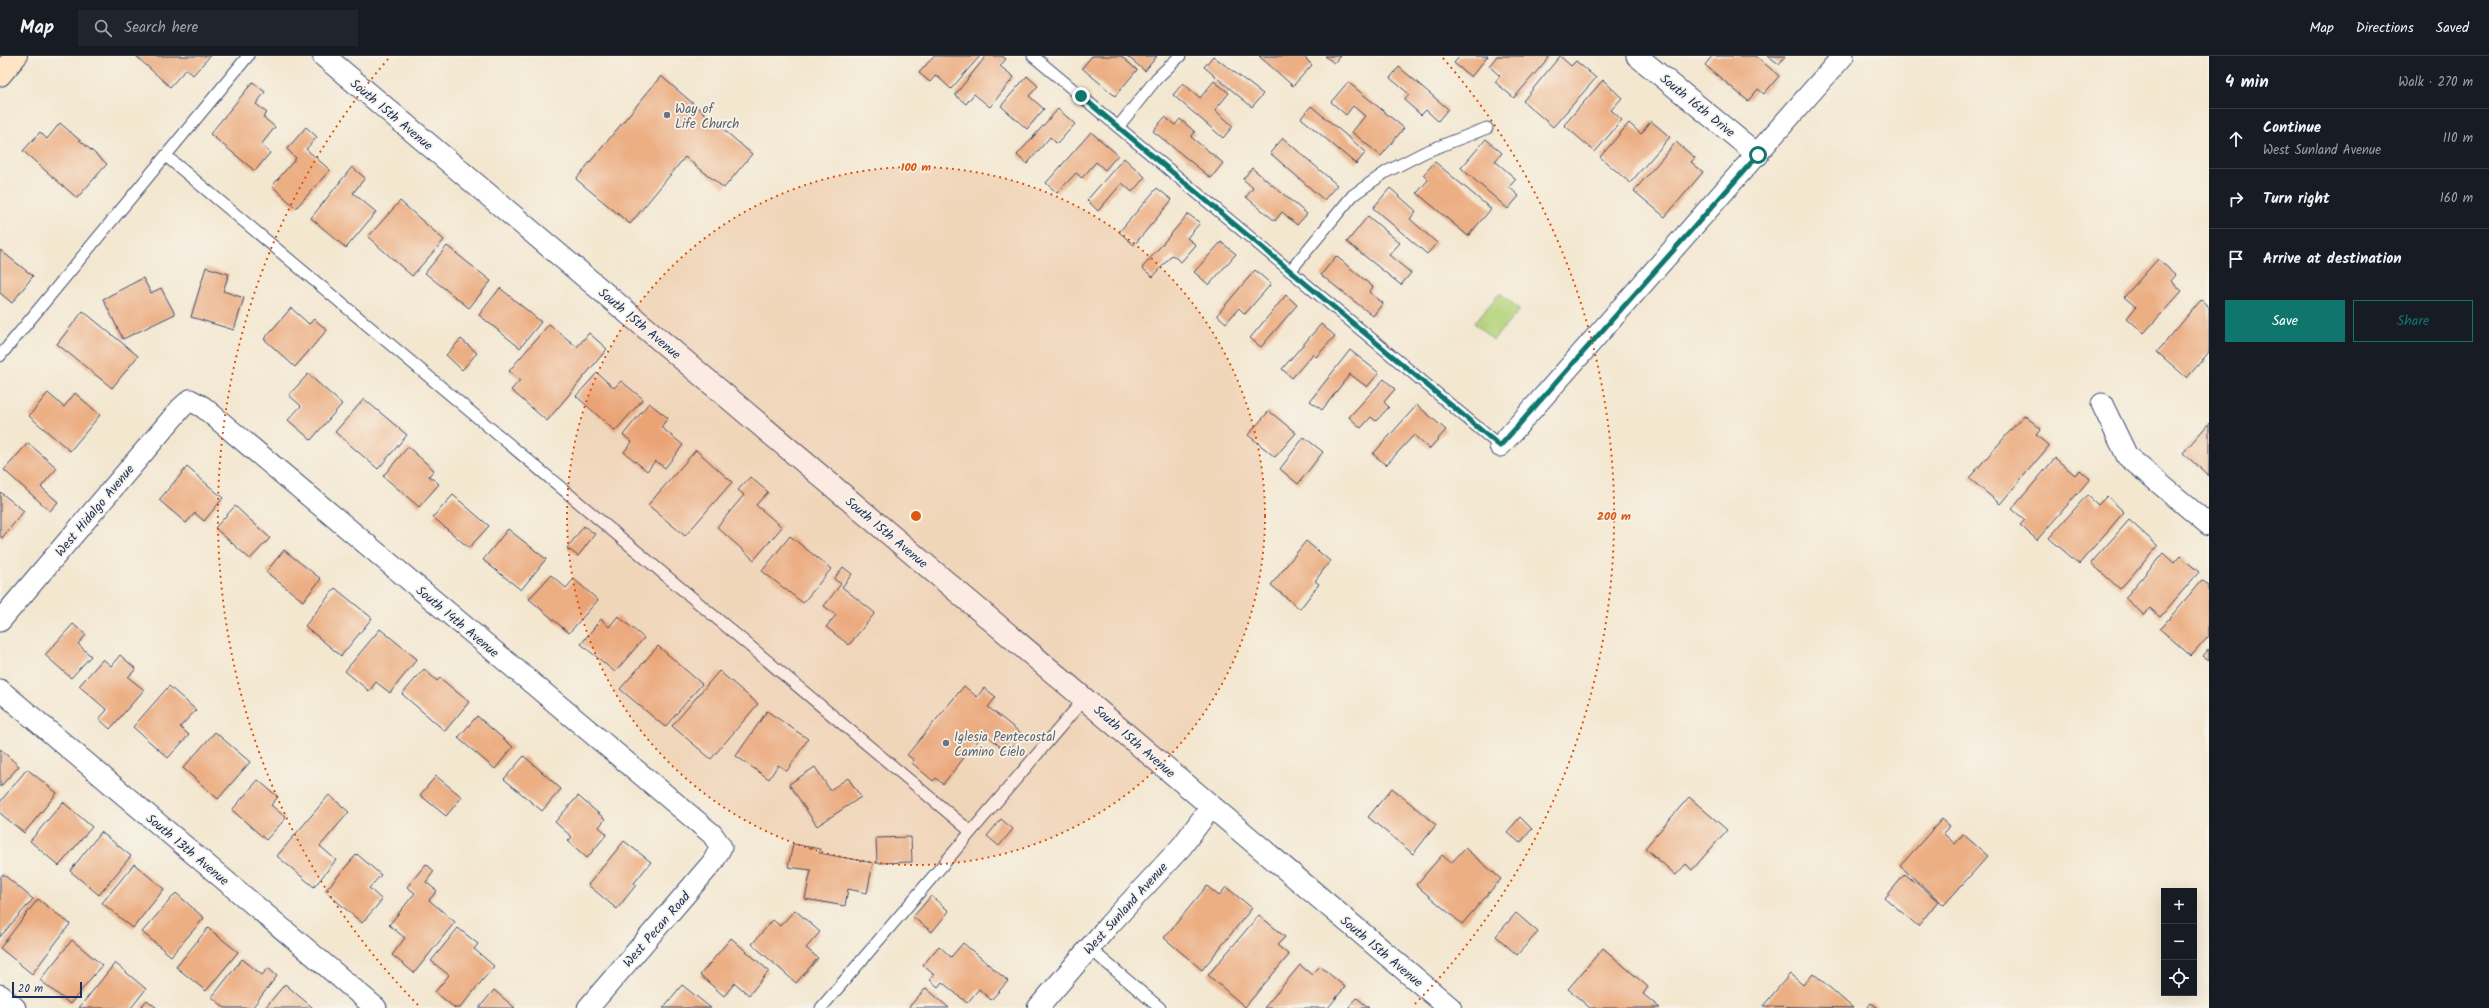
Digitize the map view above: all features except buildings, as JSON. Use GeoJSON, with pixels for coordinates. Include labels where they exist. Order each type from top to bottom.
{"type":"FeatureCollection","features":[{"type":"Feature","properties":{"kind":"main road"},"geometry":{"type":"LineString","coordinates":[[0,75],[16,56]]}},
{"type":"Feature","properties":{"kind":"street","name":"South 15th Avenue"},"geometry":{"type":"LineString","coordinates":[[324,56],[1450,1008]]}},
{"type":"Feature","properties":{"kind":"street","name":"South 16th Drive"},"geometry":{"type":"LineString","coordinates":[[1637,56],[1758,155]]}},
{"type":"Feature","properties":{"kind":"street"},"geometry":{"type":"LineString","coordinates":[[1500,446],[1758,155],[1843,56]]}},
{"type":"Feature","properties":{"kind":"street","name":"West Hidalgo Avenue"},"geometry":{"type":"LineString","coordinates":[[0,621],[181,408],[190,400]]}},
{"type":"Feature","properties":{"kind":"street","name":"South 14th Avenue"},"geometry":{"type":"LineString","coordinates":[[190,400],[203,407],[712,834],[721,847]]}},
{"type":"Feature","properties":{"kind":"street"},"geometry":{"type":"LineString","coordinates":[[2102,404],[2127,456],[2209,525]]}},
{"type":"Feature","properties":{"kind":"street","name":"South 13th Avenue"},"geometry":{"type":"LineString","coordinates":[[0,690],[376,1008]]}},
{"type":"Feature","properties":{"kind":"street","name":"West Sunland Avenue"},"geometry":{"type":"LineString","coordinates":[[1038,1008],[1088,948],[1182,846],[1211,807]]}},
{"type":"Feature","properties":{"kind":"street","name":"West Pecan Road"},"geometry":{"type":"LineString","coordinates":[[588,1008],[713,862],[721,847]]}},
{"type":"Feature","properties":{"kind":"street"},"geometry":{"type":"LineString","coordinates":[[0,995],[15,1008]]}},
{"type":"Feature","properties":{"kind":"lane"},"geometry":{"type":"LineString","coordinates":[[0,356],[248,56]]}},
{"type":"Feature","properties":{"kind":"lane"},"geometry":{"type":"LineString","coordinates":[[1033,56],[1500,446]]}},
{"type":"Feature","properties":{"kind":"lane"},"geometry":{"type":"LineString","coordinates":[[1118,127],[1157,78],[1180,56]]}},
{"type":"Feature","properties":{"kind":"lane"},"geometry":{"type":"LineString","coordinates":[[1290,271],[1353,195],[1386,172],[1419,156],[1487,128]]}},
{"type":"Feature","properties":{"kind":"lane"},"geometry":{"type":"LineString","coordinates":[[166,156],[970,831]]}},
{"type":"Feature","properties":{"kind":"lane"},"geometry":{"type":"LineString","coordinates":[[821,1008],[970,831],[1085,698]]}},
{"type":"Feature","properties":{"kind":"lane"},"geometry":{"type":"LineString","coordinates":[[1088,948],[1160,1008]]}},
{"type":"Feature","properties":{"kind":"green space"},"geometry":{"type":"Polygon","coordinates":[[[1500,293],[1520,310],[1493,340],[1474,323],[1500,293]]]}},
{"type":"Feature","properties":{"kind":"place","name":"Way of Life Church"},"geometry":{"type":"Point","coordinates":[667,115]}},
{"type":"Feature","properties":{"kind":"place","name":"Iglesia Pentecostal Camino Cielo"},"geometry":{"type":"Point","coordinates":[946,743]}},
{"type":"Feature","properties":{"kind":"route"},"geometry":{"type":"LineString","coordinates":[[1081,96],[1500,446],[1758,155]]}}]}
